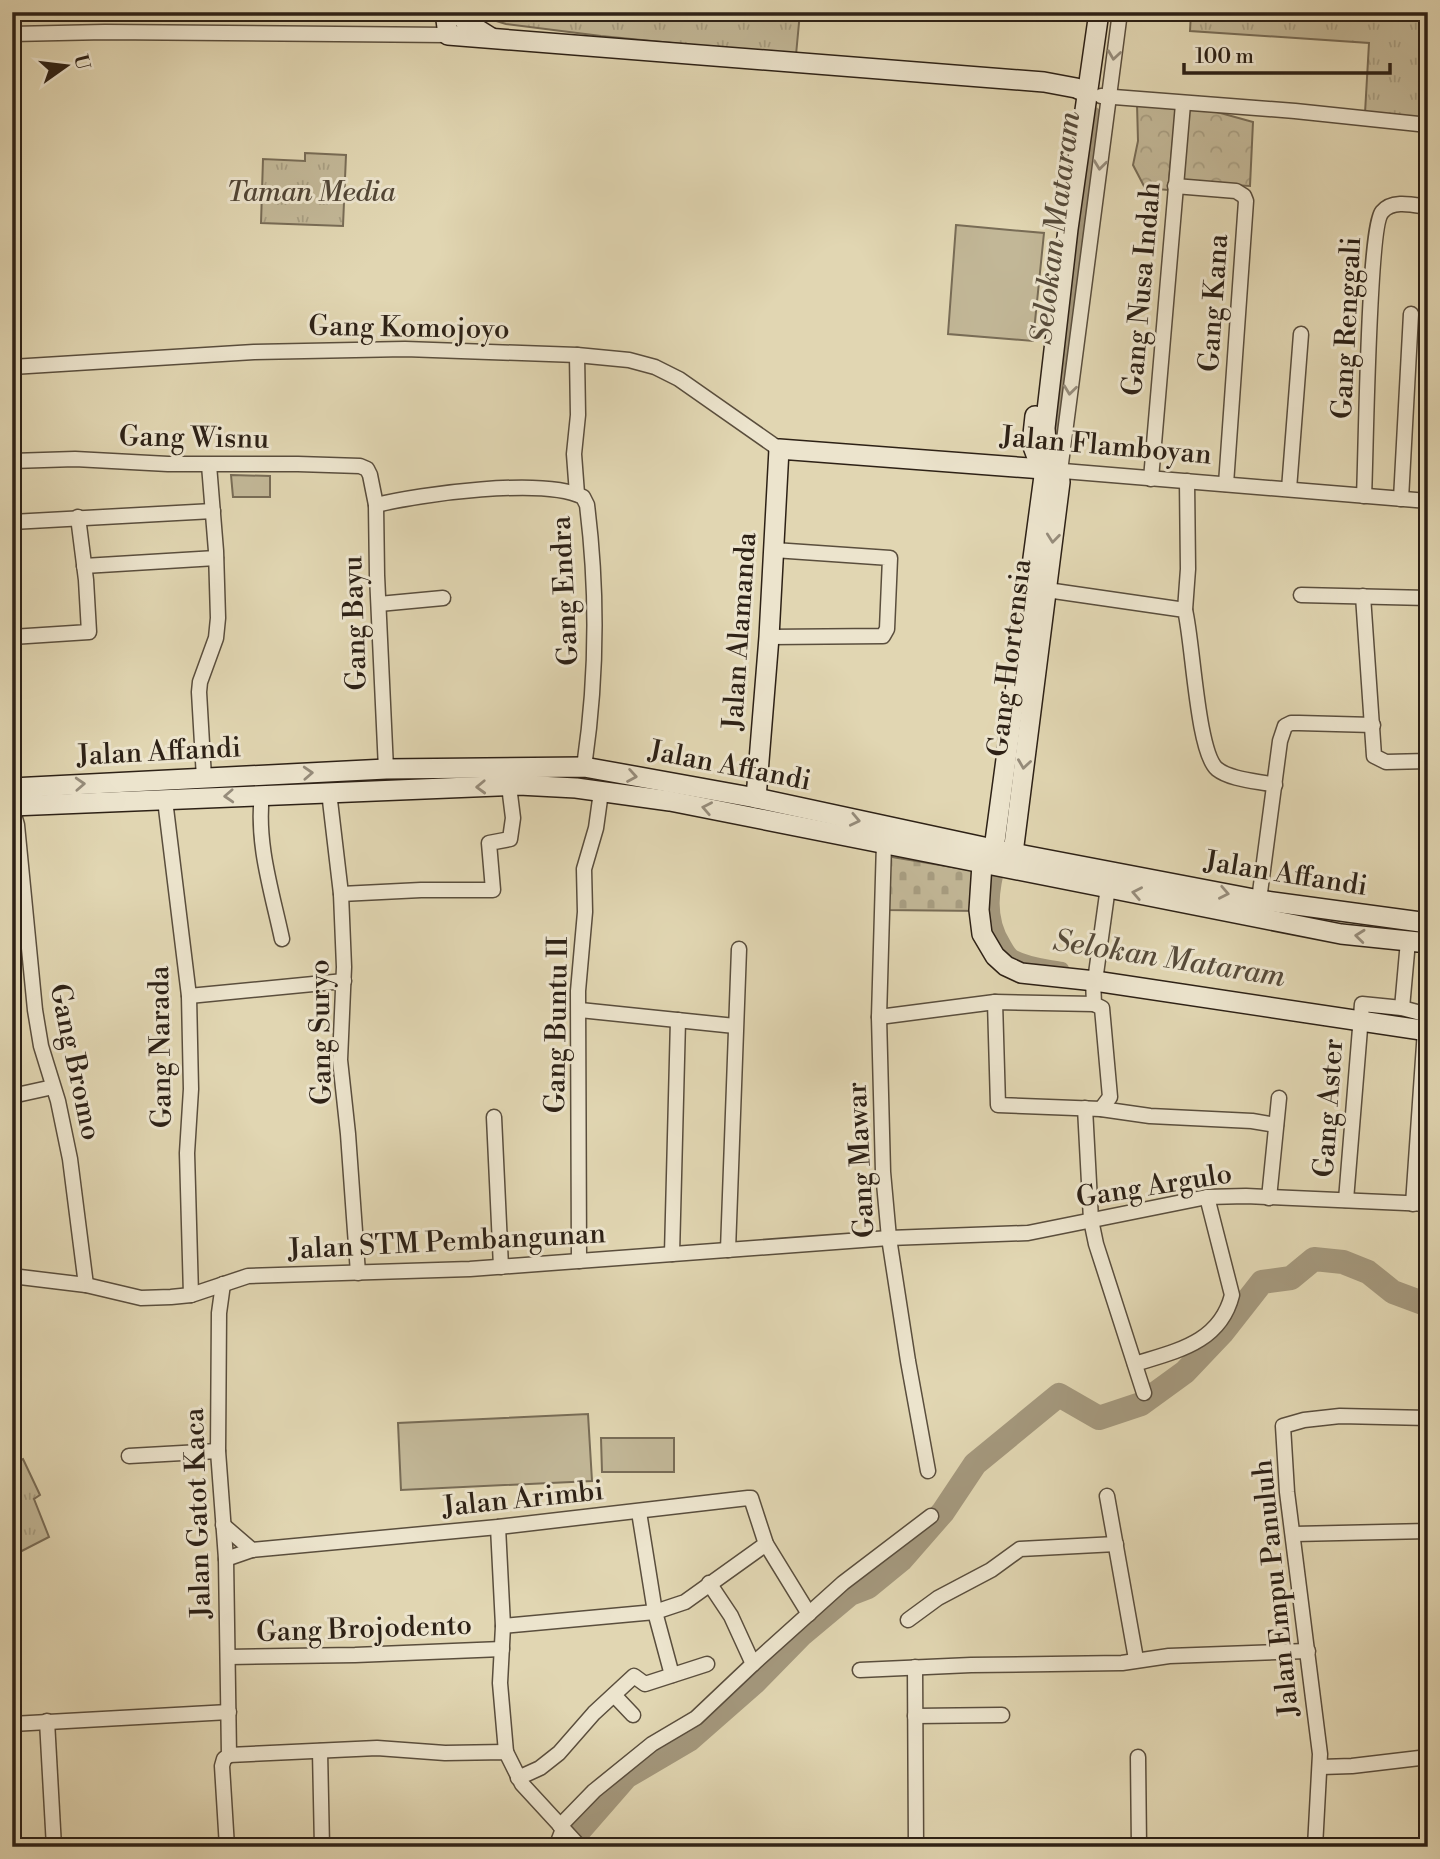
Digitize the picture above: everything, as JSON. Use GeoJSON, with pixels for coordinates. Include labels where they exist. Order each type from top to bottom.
{"type":"FeatureCollection","features":[{"type":"Feature","properties":{"kind":"main road"},"geometry":{"type":"LineString","coordinates":[[445,12],[448,35],[1044,82],[1094,94]]}},
{"type":"Feature","properties":{"kind":"main road"},"geometry":{"type":"LineString","coordinates":[[458,12],[466,22],[491,37]]}},
{"type":"Feature","properties":{"kind":"main road"},"geometry":{"type":"LineString","coordinates":[[1087,12],[1094,94]]}},
{"type":"Feature","properties":{"kind":"main road"},"geometry":{"type":"LineString","coordinates":[[1054,470],[1034,454],[1032,435],[1094,94],[1099,12]]}},
{"type":"Feature","properties":{"kind":"main road","name":"Jalan Flamboyan"},"geometry":{"type":"LineString","coordinates":[[779,449],[1054,470]]}},
{"type":"Feature","properties":{"kind":"main road","name":"Jalan Alamanda"},"geometry":{"type":"LineString","coordinates":[[754,808],[769,637],[779,449]]}},
{"type":"Feature","properties":{"kind":"main road","name":"Gang Hortensia"},"geometry":{"type":"LineString","coordinates":[[998,861],[1047,590],[1059,482],[1054,470]]}},
{"type":"Feature","properties":{"kind":"main road","name":"Gang Hortensia"},"geometry":{"type":"LineString","coordinates":[[998,861],[1054,470]]}},
{"type":"Feature","properties":{"kind":"main road","name":"Jalan Affandi"},"geometry":{"type":"LineString","coordinates":[[12,807],[515,780],[583,766],[884,843],[1259,900],[1415,929],[1428,943]]}},
{"type":"Feature","properties":{"kind":"main road","name":"Jalan Affandi"},"geometry":{"type":"LineString","coordinates":[[12,788],[386,769],[515,780],[670,801],[754,808],[1108,887],[1341,934],[1415,929]]}},
{"type":"Feature","properties":{"kind":"main road"},"geometry":{"type":"LineString","coordinates":[[998,861],[979,911],[982,934],[995,956],[1006,966],[1021,973],[1095,976],[1427,1026]]}},
{"type":"Feature","properties":{"kind":"street"},"geometry":{"type":"LineString","coordinates":[[1054,470],[1094,94],[1120,12]]}},
{"type":"Feature","properties":{"kind":"street"},"geometry":{"type":"LineString","coordinates":[[12,34],[105,32],[448,35]]}},
{"type":"Feature","properties":{"kind":"street"},"geometry":{"type":"LineString","coordinates":[[1094,94],[1428,125]]}},
{"type":"Feature","properties":{"kind":"street","name":"Gang Nusa Indah"},"geometry":{"type":"LineString","coordinates":[[1151,479],[1183,104]]}},
{"type":"Feature","properties":{"kind":"street","name":"Gang Kana"},"geometry":{"type":"LineString","coordinates":[[1175,186],[1236,191],[1244,195],[1246,201],[1226,484]]}},
{"type":"Feature","properties":{"kind":"street","name":"Gang Renggali"},"geometry":{"type":"LineString","coordinates":[[1364,496],[1377,222],[1386,208],[1396,204],[1428,207]]}},
{"type":"Feature","properties":{"kind":"street"},"geometry":{"type":"LineString","coordinates":[[1401,499],[1411,314]]}},
{"type":"Feature","properties":{"kind":"street"},"geometry":{"type":"LineString","coordinates":[[1289,489],[1301,334]]}},
{"type":"Feature","properties":{"kind":"street","name":"Gang Komojoyo"},"geometry":{"type":"LineString","coordinates":[[12,367],[254,352],[405,349],[577,355],[629,360],[655,367],[679,379],[779,449]]}},
{"type":"Feature","properties":{"kind":"street"},"geometry":{"type":"LineString","coordinates":[[577,355],[578,415],[573,454],[577,494]]}},
{"type":"Feature","properties":{"kind":"street","name":"Gang Wisnu"},"geometry":{"type":"LineString","coordinates":[[12,461],[75,459],[209,465],[360,466],[367,469],[370,475]]}},
{"type":"Feature","properties":{"kind":"street"},"geometry":{"type":"LineString","coordinates":[[204,778],[199,692],[216,638],[216,558],[209,465]]}},
{"type":"Feature","properties":{"kind":"street","name":"Jalan Flamboyan"},"geometry":{"type":"LineString","coordinates":[[1054,470],[1428,501]]}},
{"type":"Feature","properties":{"kind":"street","name":"Gang Bayu"},"geometry":{"type":"LineString","coordinates":[[370,475],[376,505],[386,769]]}},
{"type":"Feature","properties":{"kind":"street"},"geometry":{"type":"LineString","coordinates":[[1186,481],[1188,569],[1185,610],[1197,697],[1209,757],[1220,771],[1275,785]]}},
{"type":"Feature","properties":{"kind":"street","name":"Gang Endra"},"geometry":{"type":"LineString","coordinates":[[376,505],[468,490],[549,488],[583,496],[587,505],[596,599],[593,686],[583,766]]}},
{"type":"Feature","properties":{"kind":"street"},"geometry":{"type":"LineString","coordinates":[[12,522],[214,511]]}},
{"type":"Feature","properties":{"kind":"street"},"geometry":{"type":"LineString","coordinates":[[12,637],[89,632],[78,517]]}},
{"type":"Feature","properties":{"kind":"street"},"geometry":{"type":"LineString","coordinates":[[769,637],[883,636],[887,629],[890,558],[774,551]]}},
{"type":"Feature","properties":{"kind":"street"},"geometry":{"type":"LineString","coordinates":[[84,566],[216,558]]}},
{"type":"Feature","properties":{"kind":"street"},"geometry":{"type":"LineString","coordinates":[[1047,590],[1185,610]]}},
{"type":"Feature","properties":{"kind":"street"},"geometry":{"type":"LineString","coordinates":[[1301,595],[1428,598]]}},
{"type":"Feature","properties":{"kind":"street"},"geometry":{"type":"LineString","coordinates":[[1363,596],[1374,756],[1381,760],[1405,763],[1428,761]]}},
{"type":"Feature","properties":{"kind":"street"},"geometry":{"type":"LineString","coordinates":[[379,604],[443,598]]}},
{"type":"Feature","properties":{"kind":"street"},"geometry":{"type":"LineString","coordinates":[[1259,900],[1280,741],[1285,726],[1300,723],[1373,725]]}},
{"type":"Feature","properties":{"kind":"street"},"geometry":{"type":"LineString","coordinates":[[341,894],[493,890],[489,843],[510,839],[515,780]]}},
{"type":"Feature","properties":{"kind":"street","name":"Gang Suryo"},"geometry":{"type":"LineString","coordinates":[[329,792],[341,894],[344,981],[340,1060],[358,1273]]}},
{"type":"Feature","properties":{"kind":"street","name":"Gang Buntu II"},"geometry":{"type":"LineString","coordinates":[[579,1261],[578,991],[585,912],[584,869],[596,828],[601,792]]}},
{"type":"Feature","properties":{"kind":"street"},"geometry":{"type":"LineString","coordinates":[[262,794],[259,816],[262,838],[282,939]]}},
{"type":"Feature","properties":{"kind":"street","name":"Gang Narada"},"geometry":{"type":"LineString","coordinates":[[165,800],[188,996],[191,1090],[187,1153],[191,1295]]}},
{"type":"Feature","properties":{"kind":"street","name":"Gang Bromo"},"geometry":{"type":"LineString","coordinates":[[12,807],[17,825],[34,1010],[70,1159],[86,1285]]}},
{"type":"Feature","properties":{"kind":"street","name":"Gang Mawar"},"geometry":{"type":"LineString","coordinates":[[884,843],[879,1017],[883,1172],[889,1238],[928,1471]]}},
{"type":"Feature","properties":{"kind":"street"},"geometry":{"type":"LineString","coordinates":[[1094,1004],[1095,976],[1108,887]]}},
{"type":"Feature","properties":{"kind":"street"},"geometry":{"type":"LineString","coordinates":[[1402,1008],[1415,929]]}},
{"type":"Feature","properties":{"kind":"street"},"geometry":{"type":"LineString","coordinates":[[728,1250],[739,948]]}},
{"type":"Feature","properties":{"kind":"street"},"geometry":{"type":"LineString","coordinates":[[188,996],[344,981]]}},
{"type":"Feature","properties":{"kind":"street"},"geometry":{"type":"LineString","coordinates":[[879,1017],[995,1002],[1094,1004],[1102,1008],[1110,1097],[1101,1109]]}},
{"type":"Feature","properties":{"kind":"street"},"geometry":{"type":"LineString","coordinates":[[995,1002],[998,1105],[1101,1109],[1150,1116],[1252,1121],[1276,1125]]}},
{"type":"Feature","properties":{"kind":"street"},"geometry":{"type":"LineString","coordinates":[[1360,1014],[1402,1008],[1427,1026],[1420,1204]]}},
{"type":"Feature","properties":{"kind":"street"},"geometry":{"type":"LineString","coordinates":[[580,1010],[735,1026]]}},
{"type":"Feature","properties":{"kind":"street","name":"Gang Aster"},"geometry":{"type":"LineString","coordinates":[[1346,1200],[1360,1014]]}},
{"type":"Feature","properties":{"kind":"street"},"geometry":{"type":"LineString","coordinates":[[672,1254],[678,1020]]}},
{"type":"Feature","properties":{"kind":"street"},"geometry":{"type":"LineString","coordinates":[[12,1096],[53,1087]]}},
{"type":"Feature","properties":{"kind":"street"},"geometry":{"type":"LineString","coordinates":[[1269,1198],[1279,1098]]}},
{"type":"Feature","properties":{"kind":"street"},"geometry":{"type":"LineString","coordinates":[[1085,1108],[1091,1220],[1096,1244],[1144,1393]]}},
{"type":"Feature","properties":{"kind":"street"},"geometry":{"type":"LineString","coordinates":[[494,1117],[501,1266]]}},
{"type":"Feature","properties":{"kind":"street"},"geometry":{"type":"LineString","coordinates":[[1135,1364],[1202,1340],[1229,1310],[1232,1295],[1207,1197]]}},
{"type":"Feature","properties":{"kind":"street","name":"Gang Argulo"},"geometry":{"type":"LineString","coordinates":[[889,1238],[1028,1233],[1207,1197],[1420,1204]]}},
{"type":"Feature","properties":{"kind":"street","name":"Jalan STM Pembangunan"},"geometry":{"type":"LineString","coordinates":[[12,1276],[86,1285],[141,1298],[191,1295],[248,1276],[501,1266],[889,1238]]}},
{"type":"Feature","properties":{"kind":"street","name":"Jalan Gatot Kaca"},"geometry":{"type":"LineString","coordinates":[[223,1284],[219,1312],[218,1451],[226,1559],[229,1755],[222,1766],[227,1847]]}},
{"type":"Feature","properties":{"kind":"street","name":"Jalan Gatot Kaca"},"geometry":{"type":"LineString","coordinates":[[207,1290],[219,1312]]}},
{"type":"Feature","properties":{"kind":"street","name":"Jalan Empu Panuluh"},"geometry":{"type":"LineString","coordinates":[[1315,1847],[1321,1767],[1285,1467],[1283,1426],[1304,1420],[1340,1416],[1428,1418]]}},
{"type":"Feature","properties":{"kind":"street"},"geometry":{"type":"LineString","coordinates":[[129,1456],[218,1451]]}},
{"type":"Feature","properties":{"kind":"street"},"geometry":{"type":"LineString","coordinates":[[1107,1496],[1136,1659]]}},
{"type":"Feature","properties":{"kind":"street","name":"Jalan Arimbi"},"geometry":{"type":"LineString","coordinates":[[226,1559],[252,1550],[498,1527],[751,1498],[766,1544]]}},
{"type":"Feature","properties":{"kind":"street"},"geometry":{"type":"LineString","coordinates":[[639,1512],[654,1612],[672,1675]]}},
{"type":"Feature","properties":{"kind":"street"},"geometry":{"type":"LineString","coordinates":[[556,1847],[562,1828],[594,1791],[652,1744],[696,1718],[843,1583],[931,1516]]}},
{"type":"Feature","properties":{"kind":"street"},"geometry":{"type":"LineString","coordinates":[[223,1525],[252,1550]]}},
{"type":"Feature","properties":{"kind":"street"},"geometry":{"type":"LineString","coordinates":[[498,1527],[503,1626],[500,1683],[506,1752],[518,1778],[580,1847]]}},
{"type":"Feature","properties":{"kind":"street"},"geometry":{"type":"LineString","coordinates":[[1294,1534],[1428,1531]]}},
{"type":"Feature","properties":{"kind":"street"},"geometry":{"type":"LineString","coordinates":[[503,1626],[654,1612],[685,1602],[766,1544],[809,1614]]}},
{"type":"Feature","properties":{"kind":"street"},"geometry":{"type":"LineString","coordinates":[[908,1620],[938,1598],[992,1570],[1020,1549],[1115,1544]]}},
{"type":"Feature","properties":{"kind":"street"},"geometry":{"type":"LineString","coordinates":[[709,1583],[730,1616],[753,1664]]}},
{"type":"Feature","properties":{"kind":"street","name":"Gang Brojodento"},"geometry":{"type":"LineString","coordinates":[[228,1657],[502,1649]]}},
{"type":"Feature","properties":{"kind":"street"},"geometry":{"type":"LineString","coordinates":[[860,1670],[1122,1663],[1136,1659],[1308,1651]]}},
{"type":"Feature","properties":{"kind":"street"},"geometry":{"type":"LineString","coordinates":[[518,1778],[540,1768],[559,1753],[594,1713],[634,1676],[645,1684],[707,1664]]}},
{"type":"Feature","properties":{"kind":"street"},"geometry":{"type":"LineString","coordinates":[[915,1667],[916,1847]]}},
{"type":"Feature","properties":{"kind":"street"},"geometry":{"type":"LineString","coordinates":[[614,1695],[633,1715]]}},
{"type":"Feature","properties":{"kind":"street"},"geometry":{"type":"LineString","coordinates":[[12,1724],[229,1712]]}},
{"type":"Feature","properties":{"kind":"street"},"geometry":{"type":"LineString","coordinates":[[915,1716],[1002,1715]]}},
{"type":"Feature","properties":{"kind":"street"},"geometry":{"type":"LineString","coordinates":[[47,1721],[54,1847]]}},
{"type":"Feature","properties":{"kind":"street"},"geometry":{"type":"LineString","coordinates":[[229,1755],[377,1748],[445,1753],[506,1752]]}},
{"type":"Feature","properties":{"kind":"street"},"geometry":{"type":"LineString","coordinates":[[320,1751],[321,1847]]}},
{"type":"Feature","properties":{"kind":"street"},"geometry":{"type":"LineString","coordinates":[[1138,1757],[1139,1847]]}},
{"type":"Feature","properties":{"kind":"street"},"geometry":{"type":"LineString","coordinates":[[1321,1767],[1428,1757]]}},
{"type":"Feature","properties":{"kind":"green space"},"geometry":{"type":"Polygon","coordinates":[[[467,12],[800,12],[796,55],[506,24],[467,12]]]}},
{"type":"Feature","properties":{"kind":"green space"},"geometry":{"type":"Polygon","coordinates":[[[1191,12],[1428,12],[1428,119],[1365,113],[1369,43],[1190,31],[1191,12]]]}},
{"type":"Feature","properties":{"kind":"green space"},"geometry":{"type":"Polygon","coordinates":[[[1137,104],[1176,109],[1168,190],[1145,188],[1133,165],[1138,141],[1137,104]]]}},
{"type":"Feature","properties":{"kind":"green space"},"geometry":{"type":"Polygon","coordinates":[[[1188,104],[1253,122],[1250,186],[1182,182],[1188,104]]]}},
{"type":"Feature","properties":{"kind":"green space","name":"Taman Media"},"geometry":{"type":"Polygon","coordinates":[[[305,153],[346,155],[343,226],[261,223],[263,159],[305,161],[305,153]]]}},
{"type":"Feature","properties":{"kind":"green space"},"geometry":{"type":"Polygon","coordinates":[[[956,225],[1044,233],[1033,341],[948,334],[956,225]]]}},
{"type":"Feature","properties":{"kind":"green space"},"geometry":{"type":"Polygon","coordinates":[[[231,475],[270,476],[270,497],[233,497],[231,475]]]}},
{"type":"Feature","properties":{"kind":"green space"},"geometry":{"type":"Polygon","coordinates":[[[886,856],[988,873],[981,911],[884,910],[886,856]]]}},
{"type":"Feature","properties":{"kind":"green space"},"geometry":{"type":"Polygon","coordinates":[[[588,1414],[592,1481],[401,1490],[398,1423],[588,1414]]]}},
{"type":"Feature","properties":{"kind":"green space"},"geometry":{"type":"Polygon","coordinates":[[[601,1438],[674,1438],[674,1472],[602,1472],[601,1438]]]}},
{"type":"Feature","properties":{"kind":"green space"},"geometry":{"type":"Polygon","coordinates":[[[23,1459],[40,1495],[34,1499],[49,1537],[12,1556],[12,1464],[23,1459]]]}},
{"type":"Feature","properties":{"kind":"waterway","name":"Selokan Mataram"},"geometry":{"type":"LineString","coordinates":[[1059,428],[1094,114]]}},
{"type":"Feature","properties":{"kind":"waterway","name":"Selokan Mataram"},"geometry":{"type":"LineString","coordinates":[[1000,859],[995,881],[993,913],[1004,944],[1011,954],[1020,960],[1062,969]]}},
{"type":"Feature","properties":{"kind":"waterway"},"geometry":{"type":"LineString","coordinates":[[569,1847],[578,1832],[626,1777],[689,1740],[754,1683],[801,1635],[850,1594],[868,1587],[901,1560],[943,1512],[975,1464],[1059,1395],[1099,1418],[1141,1404],[1185,1372],[1222,1333],[1262,1282],[1291,1278],[1314,1259],[1343,1262],[1368,1272],[1393,1292],[1428,1305]]}}]}
